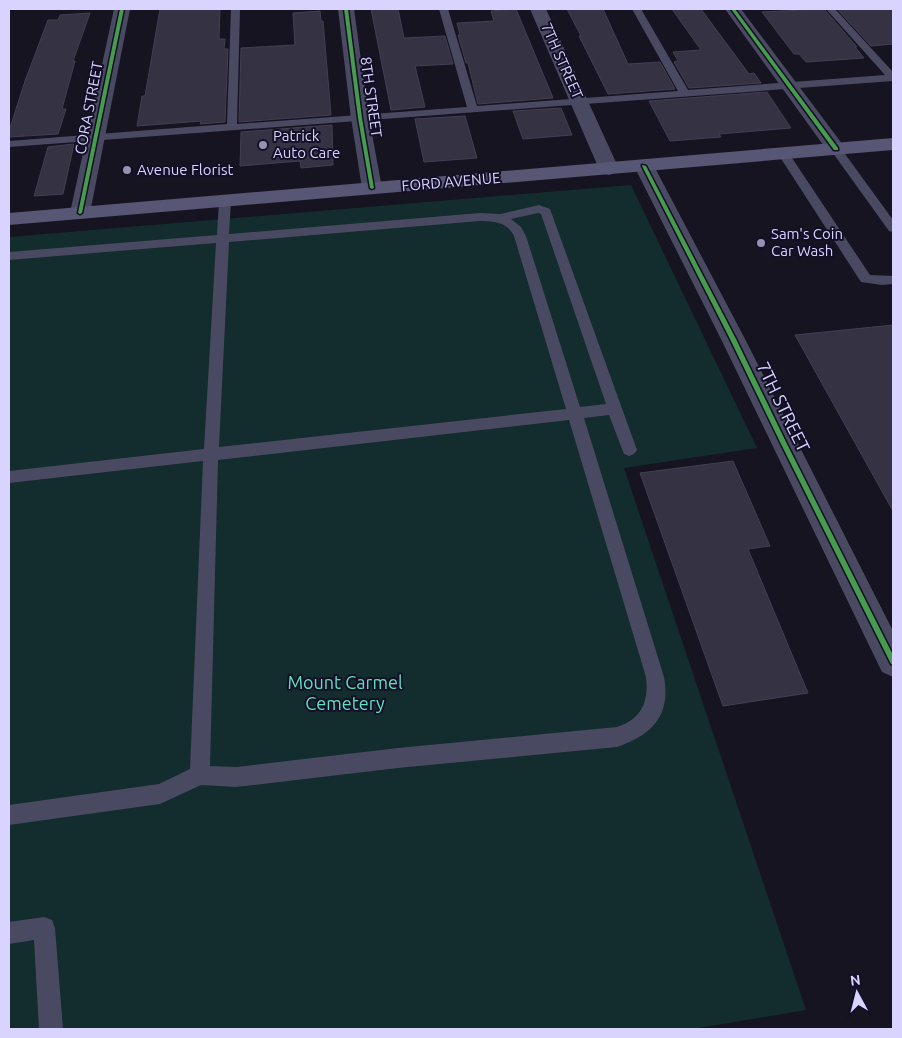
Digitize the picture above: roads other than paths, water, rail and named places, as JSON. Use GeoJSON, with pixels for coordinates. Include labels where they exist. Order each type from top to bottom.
{"type":"FeatureCollection","features":[{"type":"Feature","properties":{"kind":"main road","name":"FORD AVENUE"},"geometry":{"type":"LineString","coordinates":[[9,219],[893,144]]}},
{"type":"Feature","properties":{"kind":"street","name":"CORA STREET"},"geometry":{"type":"LineString","coordinates":[[80,213],[122,9]]}},
{"type":"Feature","properties":{"kind":"street","name":"8TH STREET"},"geometry":{"type":"LineString","coordinates":[[346,9],[360,118],[372,188]]}},
{"type":"Feature","properties":{"kind":"street","name":"7TH STREET"},"geometry":{"type":"LineString","coordinates":[[538,9],[608,169]]}},
{"type":"Feature","properties":{"kind":"street"},"geometry":{"type":"LineString","coordinates":[[733,9],[836,149]]}},
{"type":"Feature","properties":{"kind":"street","name":"7TH STREET"},"geometry":{"type":"LineString","coordinates":[[644,166],[733,338],[893,662]]}},
{"type":"Feature","properties":{"kind":"lane"},"geometry":{"type":"LineString","coordinates":[[232,127],[235,9]]}},
{"type":"Feature","properties":{"kind":"lane"},"geometry":{"type":"LineString","coordinates":[[444,9],[472,109]]}},
{"type":"Feature","properties":{"kind":"lane"},"geometry":{"type":"LineString","coordinates":[[636,9],[684,93]]}},
{"type":"Feature","properties":{"kind":"lane"},"geometry":{"type":"LineString","coordinates":[[830,9],[892,78]]}},
{"type":"Feature","properties":{"kind":"lane"},"geometry":{"type":"LineString","coordinates":[[9,144],[892,78]]}},
{"type":"Feature","properties":{"kind":"lane"},"geometry":{"type":"LineString","coordinates":[[836,149],[893,228]]}},
{"type":"Feature","properties":{"kind":"lane"},"geometry":{"type":"LineString","coordinates":[[784,154],[866,279],[893,280]]}},
{"type":"Feature","properties":{"kind":"lane"},"geometry":{"type":"LineString","coordinates":[[200,775],[211,453],[226,201]]}},
{"type":"Feature","properties":{"kind":"lane"},"geometry":{"type":"LineString","coordinates":[[9,256],[223,240],[480,217],[501,218],[538,209],[546,212],[630,450]]}},
{"type":"Feature","properties":{"kind":"lane"},"geometry":{"type":"LineString","coordinates":[[9,815],[160,794],[200,775],[236,777],[398,758],[617,737],[638,729],[650,715],[657,700],[658,684],[520,236],[517,230],[501,218]]}},
{"type":"Feature","properties":{"kind":"lane"},"geometry":{"type":"LineString","coordinates":[[9,477],[615,409]]}},
{"type":"Feature","properties":{"kind":"lane"},"geometry":{"type":"LineString","coordinates":[[9,933],[44,928],[51,1029]]}},
{"type":"Feature","properties":{"kind":"place","name":"Patrick Auto Care"},"geometry":{"type":"Point","coordinates":[263,145]}},
{"type":"Feature","properties":{"kind":"place","name":"Avenue Florist"},"geometry":{"type":"Point","coordinates":[127,170]}},
{"type":"Feature","properties":{"kind":"place","name":"Sam's Coin Car Wash"},"geometry":{"type":"Point","coordinates":[761,243]}},
{"type":"Feature","properties":{"kind":"park label","name":"Mount Carmel Cemetery"},"geometry":{"type":"Point","coordinates":[345,693]}}]}
